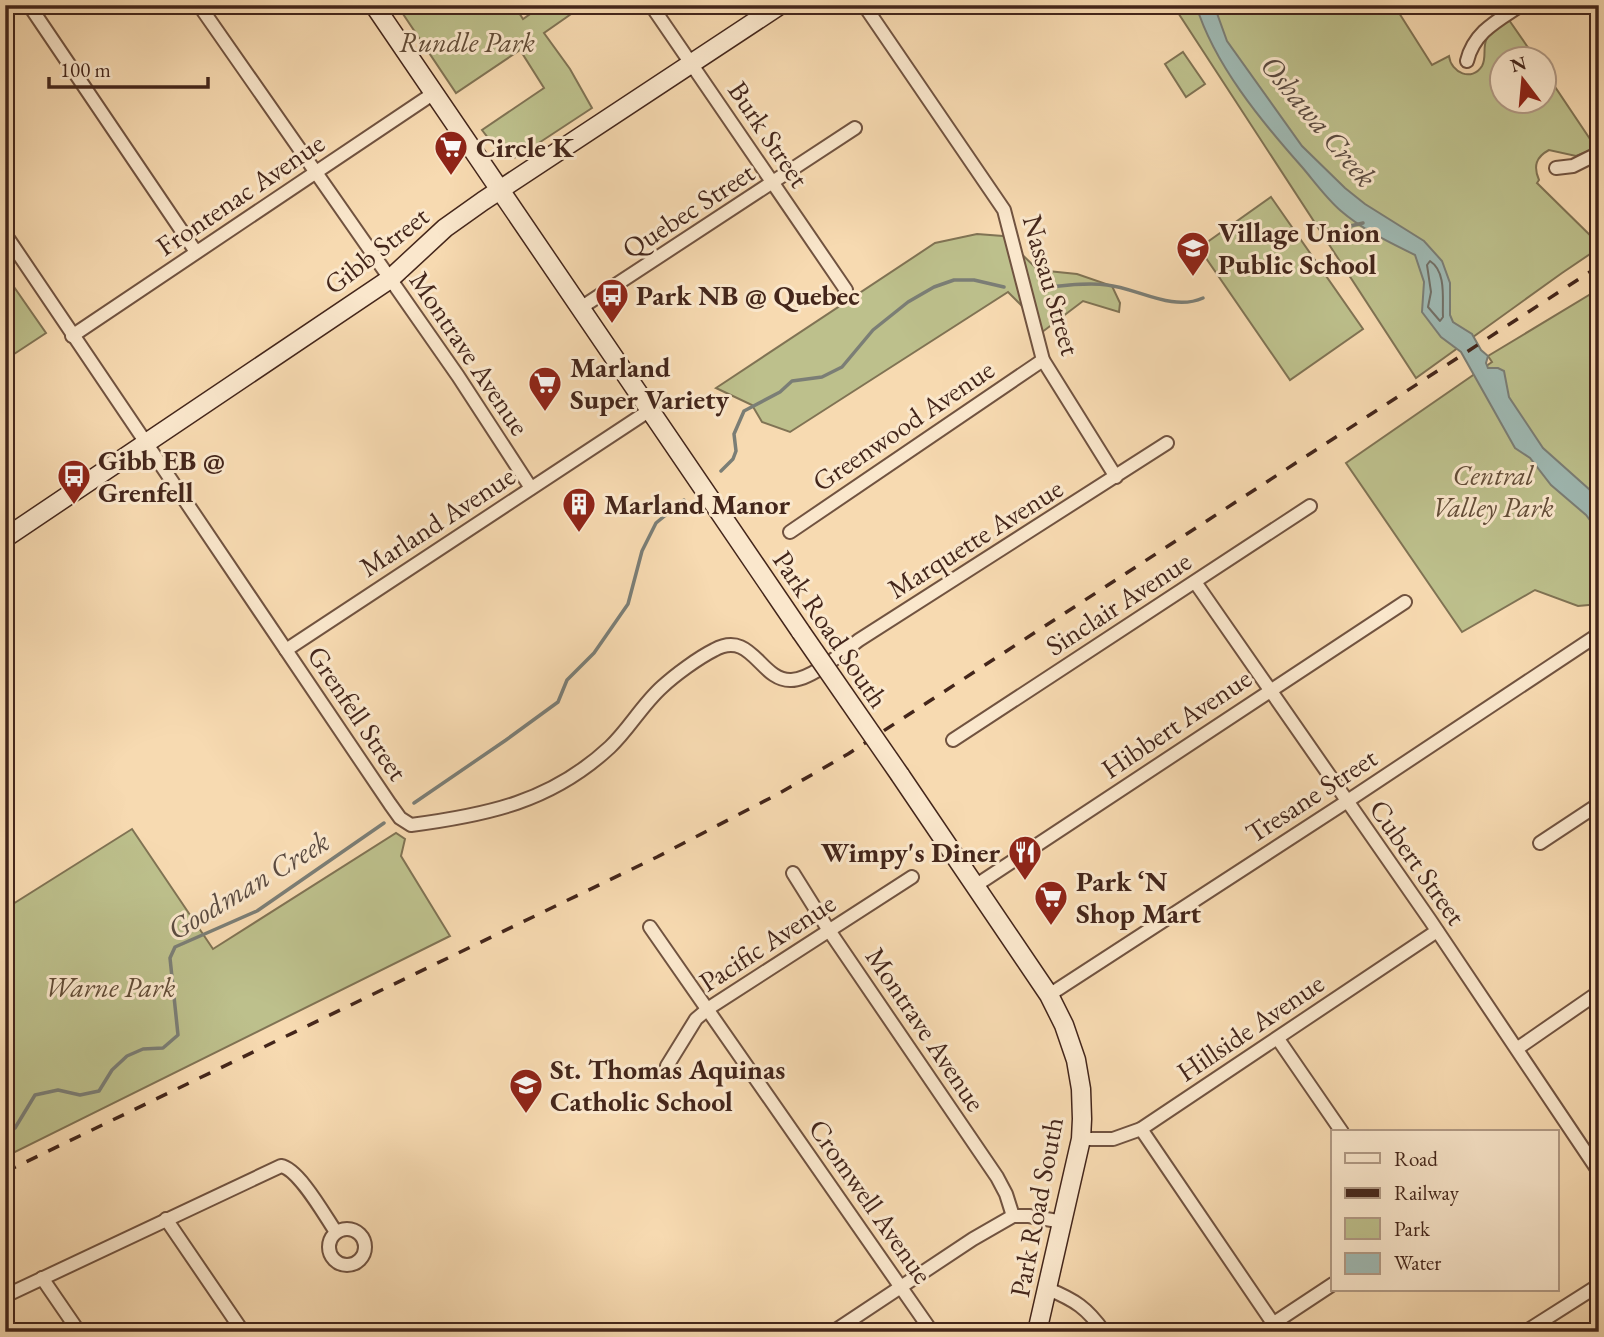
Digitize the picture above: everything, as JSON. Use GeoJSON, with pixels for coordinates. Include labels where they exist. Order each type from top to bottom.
{"type":"FeatureCollection","features":[{"type":"Feature","properties":{"kind":"main road","name":"Park Road South"},"geometry":{"type":"LineString","coordinates":[[374,5],[900,775],[1049,995],[1065,1025],[1076,1060],[1082,1103],[1081,1139],[1037,1332]]}},
{"type":"Feature","properties":{"kind":"main road","name":"Gibb Street"},"geometry":{"type":"LineString","coordinates":[[5,538],[390,279],[445,228],[500,190],[780,5]]}},
{"type":"Feature","properties":{"kind":"street"},"geometry":{"type":"LineString","coordinates":[[29,5],[196,252]]}},
{"type":"Feature","properties":{"kind":"street","name":"Montrave Avenue"},"geometry":{"type":"LineString","coordinates":[[199,5],[458,376],[531,488]]}},
{"type":"Feature","properties":{"kind":"street","name":"Burk Street"},"geometry":{"type":"LineString","coordinates":[[652,5],[846,290]]}},
{"type":"Feature","properties":{"kind":"street","name":"Nassau Street"},"geometry":{"type":"LineString","coordinates":[[864,5],[1004,210],[1043,359],[1116,477]]}},
{"type":"Feature","properties":{"kind":"street"},"geometry":{"type":"LineString","coordinates":[[1467,61],[1481,32],[1521,5]]}},
{"type":"Feature","properties":{"kind":"street","name":"Frontenac Avenue"},"geometry":{"type":"LineString","coordinates":[[72,336],[434,93]]}},
{"type":"Feature","properties":{"kind":"street","name":"Quebec Street"},"geometry":{"type":"LineString","coordinates":[[582,307],[855,128]]}},
{"type":"Feature","properties":{"kind":"street"},"geometry":{"type":"LineString","coordinates":[[1556,168],[1573,166],[1599,153]]}},
{"type":"Feature","properties":{"kind":"street","name":"Grenfell Street"},"geometry":{"type":"LineString","coordinates":[[5,234],[390,804],[400,818],[411,825],[485,814],[554,788],[610,747],[662,687],[720,647],[736,646],[751,651],[765,668],[781,678],[791,680],[809,675]]}},
{"type":"Feature","properties":{"kind":"street","name":"Greenwood Avenue"},"geometry":{"type":"LineString","coordinates":[[790,532],[1043,359]]}},
{"type":"Feature","properties":{"kind":"street","name":"Marland Avenue"},"geometry":{"type":"LineString","coordinates":[[286,650],[650,410]]}},
{"type":"Feature","properties":{"kind":"street","name":"Marquette Avenue"},"geometry":{"type":"LineString","coordinates":[[809,675],[859,640],[1167,443]]}},
{"type":"Feature","properties":{"kind":"street","name":"Sinclair Avenue"},"geometry":{"type":"LineString","coordinates":[[953,740],[1310,506]]}},
{"type":"Feature","properties":{"kind":"street","name":"Cubert Street"},"geometry":{"type":"LineString","coordinates":[[1195,582],[1518,1048],[1562,1131],[1599,1172]]}},
{"type":"Feature","properties":{"kind":"street","name":"Hibbert Avenue"},"geometry":{"type":"LineString","coordinates":[[975,886],[1405,602]]}},
{"type":"Feature","properties":{"kind":"street","name":"Tresane Street"},"geometry":{"type":"LineString","coordinates":[[1049,995],[1599,634]]}},
{"type":"Feature","properties":{"kind":"street"},"geometry":{"type":"LineString","coordinates":[[1540,843],[1599,804]]}},
{"type":"Feature","properties":{"kind":"street","name":"Montrave Avenue"},"geometry":{"type":"LineString","coordinates":[[793,873],[828,929],[997,1177],[1013,1216]]}},
{"type":"Feature","properties":{"kind":"street","name":"Pacific Avenue"},"geometry":{"type":"LineString","coordinates":[[667,1066],[696,1019],[709,1008],[912,877]]}},
{"type":"Feature","properties":{"kind":"street","name":"Cromwell Avenue"},"geometry":{"type":"LineString","coordinates":[[650,927],[709,1008],[932,1332]]}},
{"type":"Feature","properties":{"kind":"street","name":"Hillside Avenue"},"geometry":{"type":"LineString","coordinates":[[1081,1139],[1113,1139],[1141,1129],[1437,931]]}},
{"type":"Feature","properties":{"kind":"street"},"geometry":{"type":"LineString","coordinates":[[1518,1048],[1599,992]]}},
{"type":"Feature","properties":{"kind":"street"},"geometry":{"type":"LineString","coordinates":[[1278,1038],[1341,1130]]}},
{"type":"Feature","properties":{"kind":"street"},"geometry":{"type":"LineString","coordinates":[[1141,1129],[1277,1327],[1331,1286]]}},
{"type":"Feature","properties":{"kind":"street"},"geometry":{"type":"LineString","coordinates":[[5,1296],[274,1167],[287,1167],[299,1178],[336,1232]]}},
{"type":"Feature","properties":{"kind":"street"},"geometry":{"type":"LineString","coordinates":[[833,1332],[900,1286],[1013,1216],[1063,1222]]}},
{"type":"Feature","properties":{"kind":"street"},"geometry":{"type":"LineString","coordinates":[[166,1219],[243,1332]]}},
{"type":"Feature","properties":{"kind":"street"},"geometry":{"type":"LineString","coordinates":[[42,1278],[79,1332]]}},
{"type":"Feature","properties":{"kind":"street"},"geometry":{"type":"LineString","coordinates":[[1525,1332],[1599,1285]]}},
{"type":"Feature","properties":{"kind":"street"},"geometry":{"type":"LineString","coordinates":[[1048,1289],[1085,1308],[1104,1332]]}},
{"type":"Feature","properties":{"kind":"green space","name":"Rundle Park"},"geometry":{"type":"Polygon","coordinates":[[[397,5],[514,5],[523,19],[543,5],[584,5],[544,33],[570,69],[592,108],[522,154],[514,158],[502,156],[482,130],[544,88],[520,50],[456,93],[397,5]]]}},
{"type":"Feature","properties":{"kind":"green space"},"geometry":{"type":"Polygon","coordinates":[[[1173,5],[1394,5],[1432,65],[1449,56],[1458,71],[1468,74],[1473,74],[1482,66],[1489,35],[1509,20],[1527,46],[1488,46],[1488,116],[1558,116],[1558,91],[1596,148],[1576,156],[1549,150],[1539,159],[1536,170],[1539,180],[1537,183],[1599,244],[1596,250],[1416,378],[1173,5]]]}},
{"type":"Feature","properties":{"kind":"green space"},"geometry":{"type":"Polygon","coordinates":[[[1183,52],[1205,84],[1186,97],[1165,64],[1183,52]]]}},
{"type":"Feature","properties":{"kind":"green space"},"geometry":{"type":"Polygon","coordinates":[[[1271,197],[1363,329],[1290,380],[1199,248],[1271,197]]]}},
{"type":"Feature","properties":{"kind":"green space"},"geometry":{"type":"Polygon","coordinates":[[[977,234],[1003,236],[1038,270],[1077,274],[1112,286],[1120,303],[1119,312],[1083,301],[1037,336],[1035,319],[1008,292],[790,432],[762,422],[752,405],[716,388],[935,243],[977,234]]]}},
{"type":"Feature","properties":{"kind":"green space"},"geometry":{"type":"Polygon","coordinates":[[[5,274],[46,333],[5,360],[5,274]]]}},
{"type":"Feature","properties":{"kind":"green space","name":"Central Valley Park"},"geometry":{"type":"Polygon","coordinates":[[[1599,289],[1599,604],[1578,606],[1535,590],[1462,632],[1346,463],[1492,362],[1488,356],[1599,289]]]}},
{"type":"Feature","properties":{"kind":"green space","name":"Warne Park"},"geometry":{"type":"Polygon","coordinates":[[[132,829],[213,949],[396,833],[405,839],[401,856],[450,936],[5,1157],[5,909],[132,829]]]}},
{"type":"Feature","properties":{"kind":"water"},"geometry":{"type":"Polygon","coordinates":[[[1196,5],[1214,5],[1227,41],[1302,146],[1345,188],[1365,204],[1424,241],[1442,261],[1450,283],[1450,315],[1453,322],[1472,334],[1481,350],[1488,356],[1488,368],[1504,371],[1509,397],[1543,448],[1590,490],[1599,502],[1599,532],[1586,515],[1551,485],[1530,458],[1515,448],[1461,352],[1441,337],[1422,312],[1424,282],[1415,255],[1358,224],[1325,195],[1240,91],[1214,49],[1196,5]]]}},
{"type":"Feature","properties":{"kind":"waterway","name":"Goodman Creek"},"geometry":{"type":"LineString","coordinates":[[1327,238],[1346,227],[1363,223]]}},
{"type":"Feature","properties":{"kind":"waterway","name":"Goodman Creek"},"geometry":{"type":"LineString","coordinates":[[721,471],[733,459],[736,451],[734,434],[744,411],[780,392],[792,381],[822,377],[842,367],[873,330],[908,302],[934,287],[954,280],[974,280],[1004,287]]}},
{"type":"Feature","properties":{"kind":"waterway","name":"Goodman Creek"},"geometry":{"type":"LineString","coordinates":[[1041,288],[1099,284],[1167,301],[1191,302],[1203,298]]}},
{"type":"Feature","properties":{"kind":"waterway","name":"Goodman Creek"},"geometry":{"type":"LineString","coordinates":[[414,803],[558,702],[567,680],[594,653],[628,604],[642,551],[656,523],[684,500]]}},
{"type":"Feature","properties":{"kind":"waterway","name":"Goodman Creek"},"geometry":{"type":"LineString","coordinates":[[5,1136],[15,1128],[35,1095],[58,1090],[80,1095],[99,1091],[112,1070],[127,1056],[143,1049],[163,1048],[178,1035],[170,958],[175,947],[257,911],[384,823]]}},
{"type":"Feature","properties":{"kind":"railway"},"geometry":{"type":"LineString","coordinates":[[5,1172],[657,857],[778,794],[848,754],[1599,266]]}},
{"type":"Feature","properties":{"kind":"place","name":"Circle K"},"geometry":{"type":"Point","coordinates":[451,177]}},
{"type":"Feature","properties":{"kind":"place","name":"Village Union Public School"},"geometry":{"type":"Point","coordinates":[1193,278]}},
{"type":"Feature","properties":{"kind":"place","name":"Park NB @ Quebec"},"geometry":{"type":"Point","coordinates":[612,325]}},
{"type":"Feature","properties":{"kind":"place","name":"Marland Super Variety"},"geometry":{"type":"Point","coordinates":[545,413]}},
{"type":"Feature","properties":{"kind":"place","name":"Gibb EB @ Grenfell"},"geometry":{"type":"Point","coordinates":[74,506]}},
{"type":"Feature","properties":{"kind":"place","name":"Marland Manor"},"geometry":{"type":"Point","coordinates":[579,534]}},
{"type":"Feature","properties":{"kind":"place","name":"Wimpy's Diner"},"geometry":{"type":"Point","coordinates":[1025,882]}},
{"type":"Feature","properties":{"kind":"place","name":"Park ‘N Shop Mart"},"geometry":{"type":"Point","coordinates":[1051,927]}},
{"type":"Feature","properties":{"kind":"place","name":"St. Thomas Aquinas Catholic School"},"geometry":{"type":"Point","coordinates":[526,1115]}},
{"type":"Feature","properties":{"kind":"water label","name":"Oshawa Creek"},"geometry":{"type":"Point","coordinates":[1319,121]}}]}
